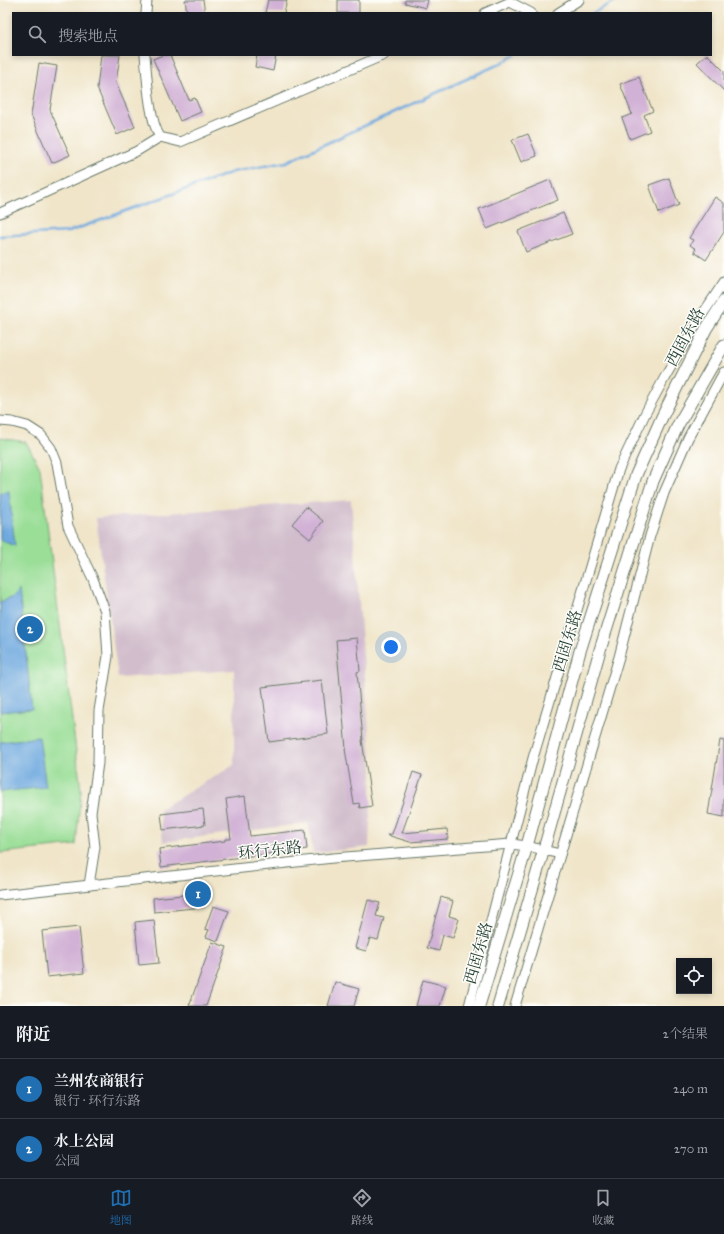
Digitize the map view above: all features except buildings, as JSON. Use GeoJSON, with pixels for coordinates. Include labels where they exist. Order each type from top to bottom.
{"type":"FeatureCollection","features":[{"type":"Feature","properties":{"kind":"main road","name":"西固东路"},"geometry":{"type":"LineString","coordinates":[[479,1006],[527,846],[580,651],[636,475],[662,417],[706,329],[724,300]]}},
{"type":"Feature","properties":{"kind":"main road"},"geometry":{"type":"LineString","coordinates":[[498,1006],[600,650],[653,481],[678,425],[724,345]]}},
{"type":"Feature","properties":{"kind":"street"},"geometry":{"type":"LineString","coordinates":[[146,12],[147,0]]}},
{"type":"Feature","properties":{"kind":"street"},"geometry":{"type":"LineString","coordinates":[[560,12],[579,0]]}},
{"type":"Feature","properties":{"kind":"street"},"geometry":{"type":"LineString","coordinates":[[487,12],[510,2],[529,12]]}},
{"type":"Feature","properties":{"kind":"street"},"geometry":{"type":"LineString","coordinates":[[145,56],[148,94],[156,131],[160,137],[180,142],[382,56]]}},
{"type":"Feature","properties":{"kind":"street"},"geometry":{"type":"LineString","coordinates":[[0,212],[137,151],[160,137]]}},
{"type":"Feature","properties":{"kind":"street"},"geometry":{"type":"LineString","coordinates":[[469,1006],[536,751],[619,469],[665,376],[696,324],[724,282]]}},
{"type":"Feature","properties":{"kind":"street"},"geometry":{"type":"LineString","coordinates":[[515,1006],[619,657],[650,536],[664,493],[688,438],[724,372]]}},
{"type":"Feature","properties":{"kind":"street"},"geometry":{"type":"LineString","coordinates":[[0,421],[12,422],[27,426],[41,435],[51,448],[57,463],[68,526],[93,579],[105,611],[108,656],[99,711],[98,762],[91,814],[94,848],[89,885]]}},
{"type":"Feature","properties":{"kind":"street","name":"环行东路"},"geometry":{"type":"LineString","coordinates":[[0,895],[333,858],[511,844],[544,849],[560,854]]}},
{"type":"Feature","properties":{"kind":"shaded area"},"geometry":{"type":"Polygon","coordinates":[[[351,500],[372,770],[369,847],[313,853],[308,823],[163,842],[160,809],[234,765],[234,670],[118,678],[96,518],[351,500]]]}},
{"type":"Feature","properties":{"kind":"green space"},"geometry":{"type":"Polygon","coordinates":[[[0,438],[26,442],[40,468],[81,790],[76,845],[0,853],[0,438]]]}},
{"type":"Feature","properties":{"kind":"water"},"geometry":{"type":"Polygon","coordinates":[[[9,491],[15,546],[0,540],[0,493],[9,491]]]}},
{"type":"Feature","properties":{"kind":"water"},"geometry":{"type":"Polygon","coordinates":[[[19,590],[32,709],[0,712],[0,602],[13,597],[19,590]]]}},
{"type":"Feature","properties":{"kind":"water"},"geometry":{"type":"Polygon","coordinates":[[[39,737],[46,787],[0,792],[0,742],[39,737]]]}},
{"type":"Feature","properties":{"kind":"waterway"},"geometry":{"type":"LineString","coordinates":[[595,12],[617,0]]}},
{"type":"Feature","properties":{"kind":"waterway"},"geometry":{"type":"LineString","coordinates":[[0,236],[68,232],[233,172],[286,162],[514,56]]}},
{"type":"Feature","properties":{"kind":"place","name":"水上公园"},"geometry":{"type":"Point","coordinates":[30,629]}},
{"type":"Feature","properties":{"kind":"place","name":"兰州农商银行"},"geometry":{"type":"Point","coordinates":[198,894]}}]}
